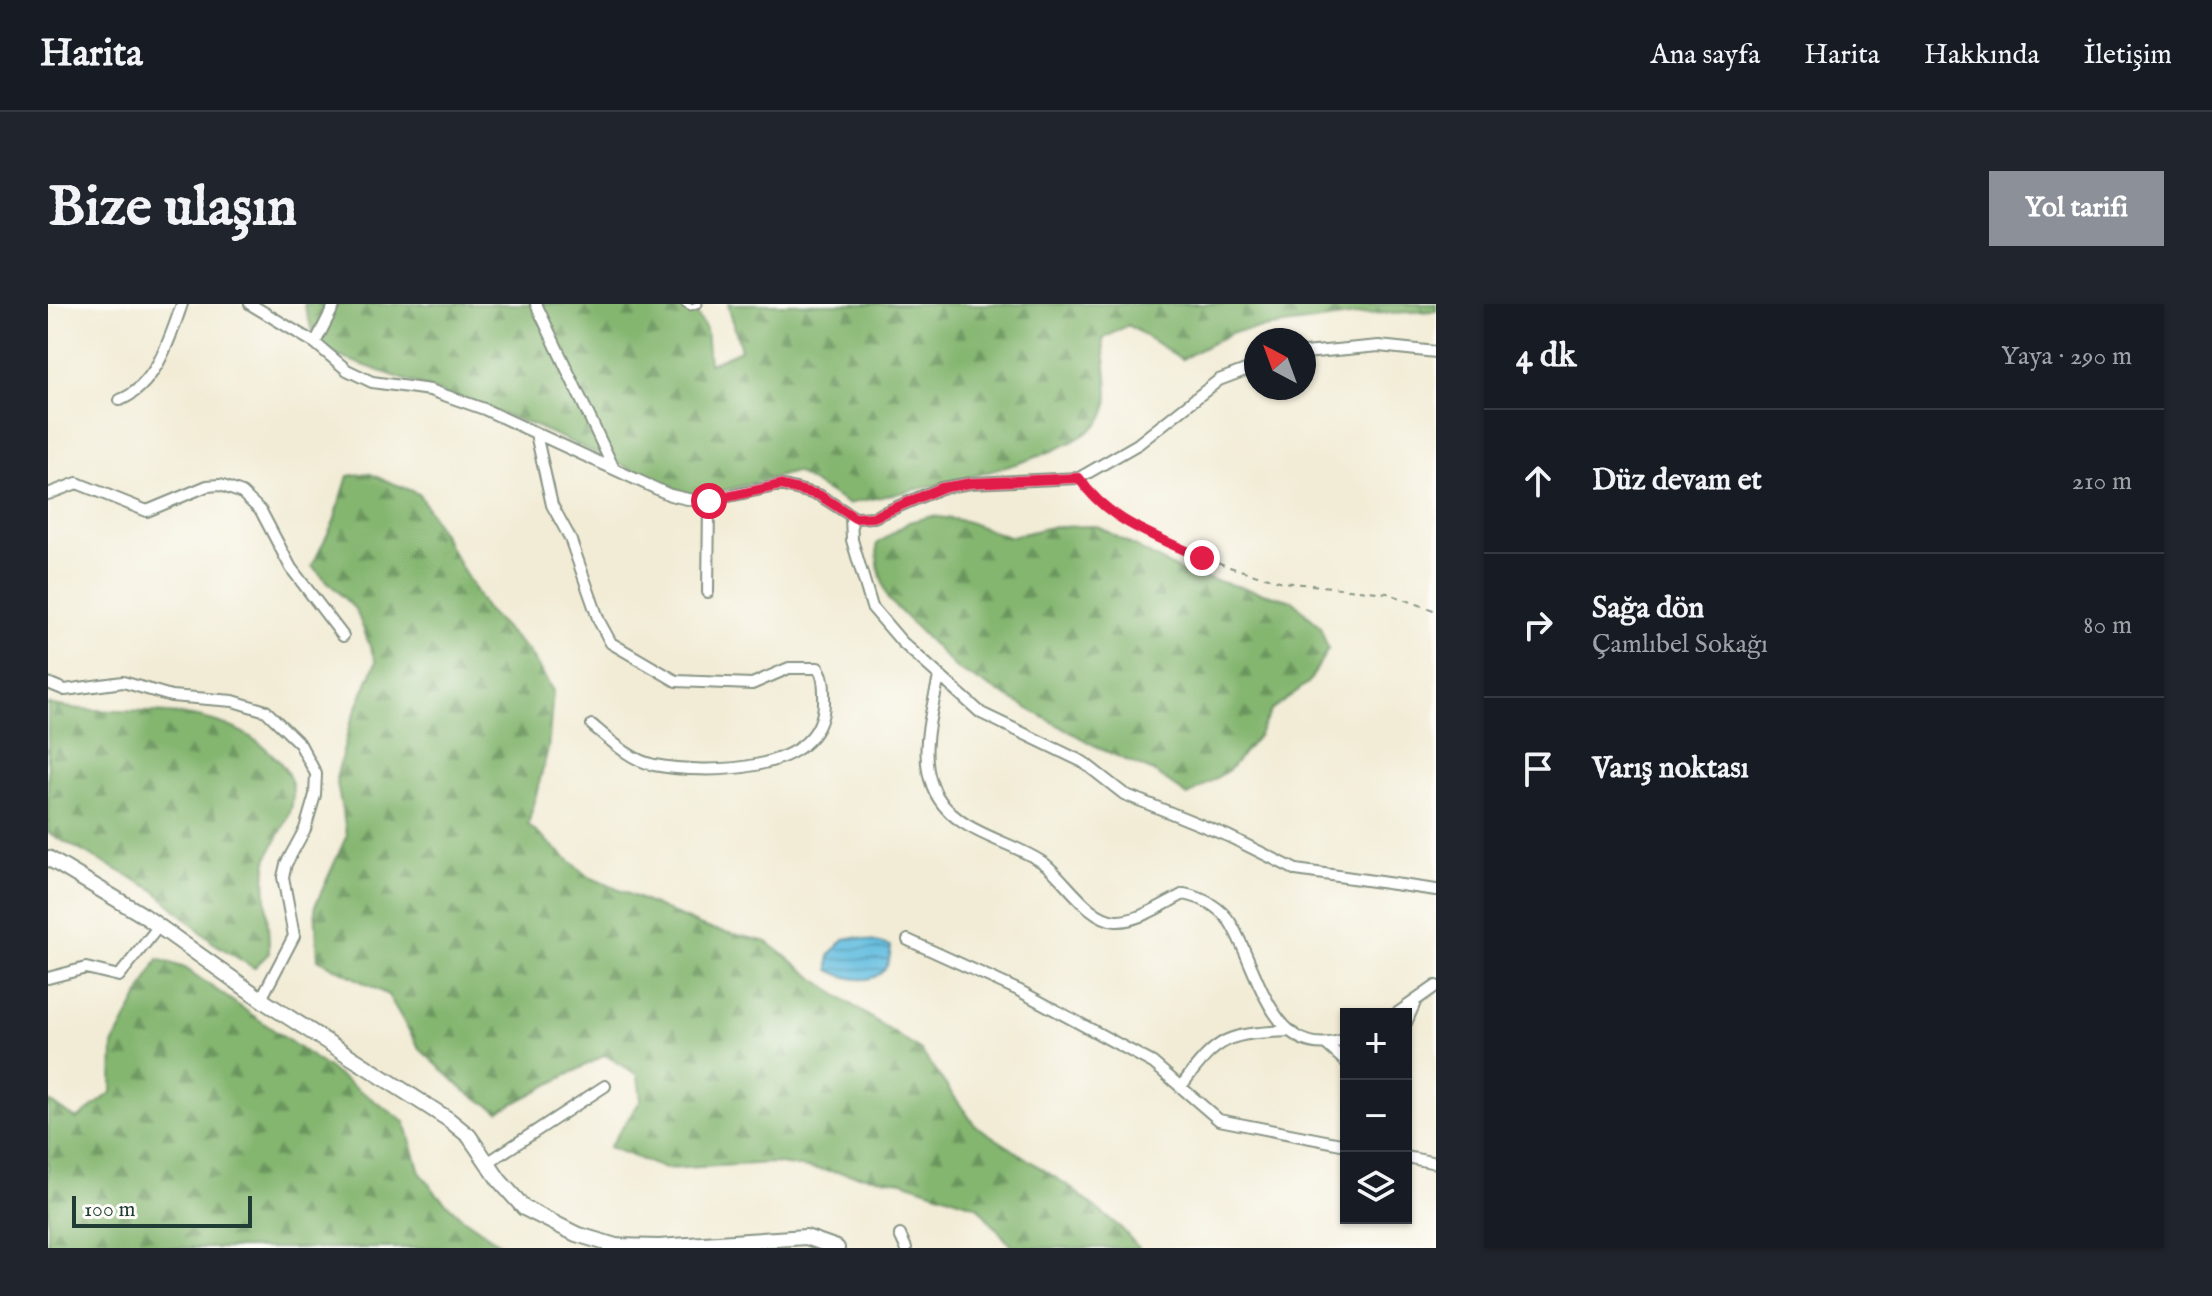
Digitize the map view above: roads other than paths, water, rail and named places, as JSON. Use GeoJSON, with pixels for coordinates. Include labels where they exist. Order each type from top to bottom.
{"type":"FeatureCollection","features":[{"type":"Feature","properties":{"kind":"street"},"geometry":{"type":"LineString","coordinates":[[120,400],[134,394],[145,384],[182,304]]}},
{"type":"Feature","properties":{"kind":"street"},"geometry":{"type":"LineString","coordinates":[[250,304],[315,343],[347,370],[372,382],[430,390],[484,409],[670,495],[709,501],[780,485],[819,495],[851,516],[874,517],[941,488],[971,483],[1079,478],[1105,467],[1138,444],[1219,380],[1244,371]]}},
{"type":"Feature","properties":{"kind":"street"},"geometry":{"type":"LineString","coordinates":[[315,343],[335,304]]}},
{"type":"Feature","properties":{"kind":"street"},"geometry":{"type":"LineString","coordinates":[[536,304],[614,469]]}},
{"type":"Feature","properties":{"kind":"street"},"geometry":{"type":"LineString","coordinates":[[1316,352],[1379,346],[1436,352]]}},
{"type":"Feature","properties":{"kind":"street"},"geometry":{"type":"LineString","coordinates":[[536,434],[552,505],[570,538],[599,621],[611,643],[676,681],[752,684],[789,668],[806,666],[818,668],[823,674],[824,707],[820,723],[813,735],[775,763],[705,769],[651,765],[632,756],[592,725]]}},
{"type":"Feature","properties":{"kind":"street"},"geometry":{"type":"LineString","coordinates":[[48,494],[77,483],[147,511],[207,486],[234,488],[261,511],[291,568],[343,636]]}},
{"type":"Feature","properties":{"kind":"street"},"geometry":{"type":"LineString","coordinates":[[708,592],[709,501]]}},
{"type":"Feature","properties":{"kind":"street"},"geometry":{"type":"LineString","coordinates":[[851,516],[852,540],[872,607],[939,677],[981,713],[1083,762],[1124,794],[1228,836],[1296,870],[1436,890]]}},
{"type":"Feature","properties":{"kind":"street"},"geometry":{"type":"LineString","coordinates":[[939,677],[927,757],[931,783],[945,804],[968,827],[1044,864],[1100,915],[1111,920],[1120,921],[1148,912],[1184,894],[1208,902],[1230,922],[1276,1019],[1290,1031],[1326,1044],[1340,1057]]}},
{"type":"Feature","properties":{"kind":"street"},"geometry":{"type":"LineString","coordinates":[[48,683],[65,690],[123,682],[171,696],[233,701],[266,711],[300,744],[316,774],[315,795],[305,829],[286,864],[283,877],[294,936],[261,999]]}},
{"type":"Feature","properties":{"kind":"street"},"geometry":{"type":"LineString","coordinates":[[48,858],[159,926],[261,999],[448,1119],[469,1136],[524,1208],[576,1234],[620,1247],[693,1246],[806,1237],[837,1248]]}},
{"type":"Feature","properties":{"kind":"street"},"geometry":{"type":"LineString","coordinates":[[48,978],[86,968],[119,976],[159,926]]}},
{"type":"Feature","properties":{"kind":"street"},"geometry":{"type":"LineString","coordinates":[[908,940],[1018,990],[1153,1063],[1219,1120],[1340,1144]]}},
{"type":"Feature","properties":{"kind":"street"},"geometry":{"type":"LineString","coordinates":[[1405,1008],[1436,986]]}},
{"type":"Feature","properties":{"kind":"street"},"geometry":{"type":"LineString","coordinates":[[1412,1009],[1416,1000]]}},
{"type":"Feature","properties":{"kind":"street"},"geometry":{"type":"LineString","coordinates":[[1182,1085],[1201,1060],[1223,1039],[1246,1033],[1290,1031]]}},
{"type":"Feature","properties":{"kind":"street"},"geometry":{"type":"LineString","coordinates":[[1326,1044],[1340,1040]]}},
{"type":"Feature","properties":{"kind":"street"},"geometry":{"type":"LineString","coordinates":[[487,1163],[605,1086]]}},
{"type":"Feature","properties":{"kind":"street"},"geometry":{"type":"LineString","coordinates":[[1412,1158],[1436,1163]]}},
{"type":"Feature","properties":{"kind":"street"},"geometry":{"type":"LineString","coordinates":[[900,1235],[906,1248]]}},
{"type":"Feature","properties":{"kind":"lane"},"geometry":{"type":"LineString","coordinates":[[685,304],[691,307],[699,304]]}},
{"type":"Feature","properties":{"kind":"water"},"geometry":{"type":"Polygon","coordinates":[[[855,937],[891,946],[885,969],[878,975],[850,978],[829,970],[829,956],[844,939],[855,937]]]}}]}
